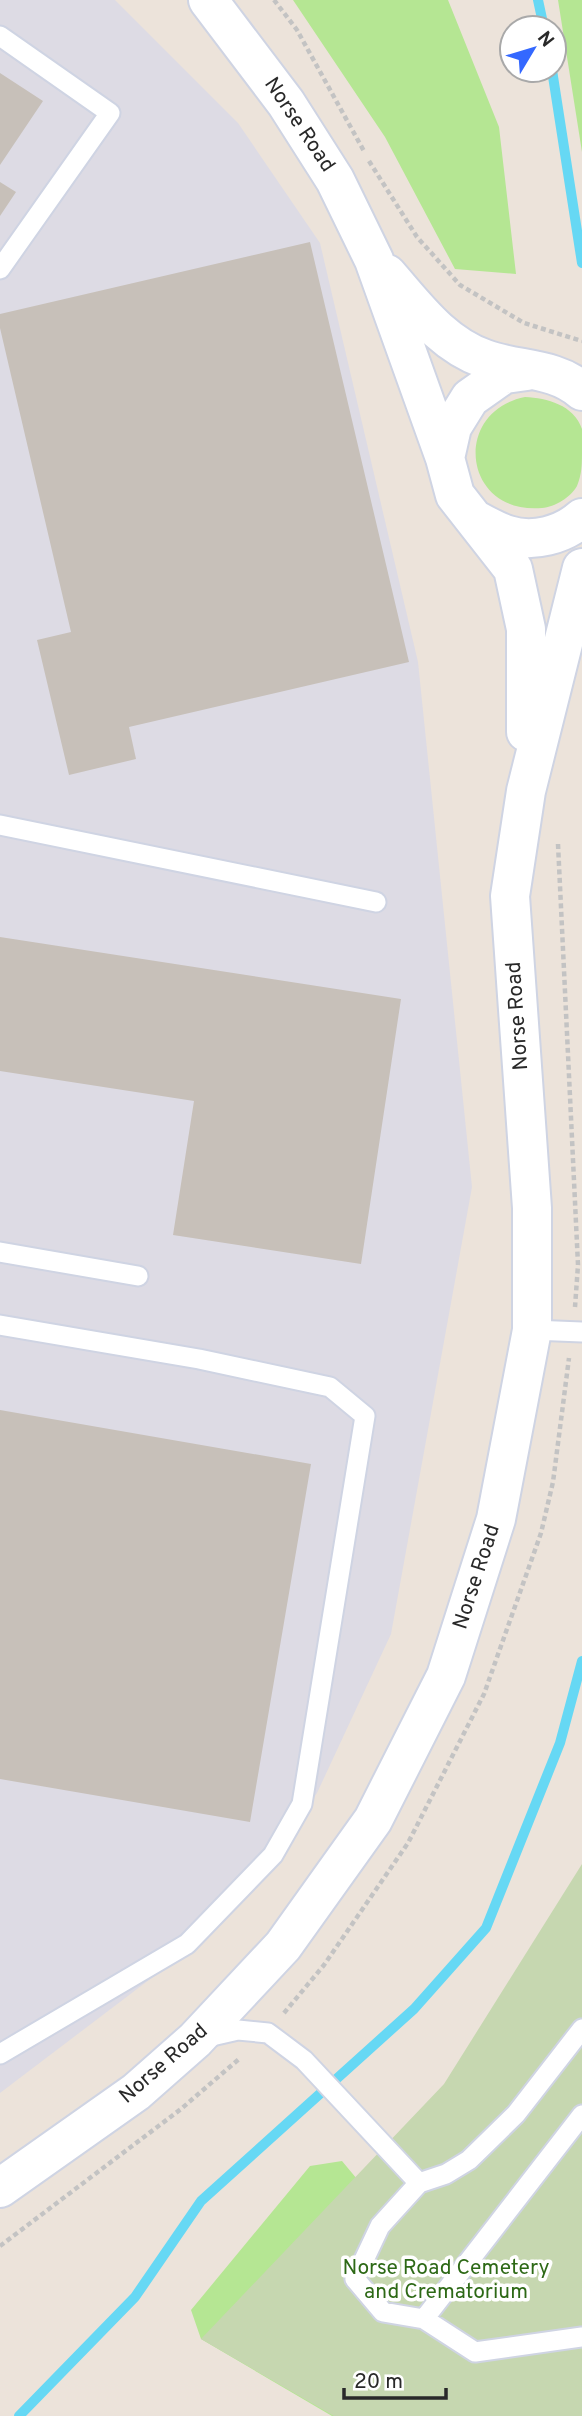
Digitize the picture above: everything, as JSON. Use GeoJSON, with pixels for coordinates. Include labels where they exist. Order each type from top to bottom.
{"type":"FeatureCollection","features":[{"type":"Feature","properties":{"kind":"street","name":"Norse Road"},"geometry":{"type":"LineString","coordinates":[[208,0],[286,103],[335,180],[374,260],[456,495],[513,569],[526,629],[526,791]]}},
{"type":"Feature","properties":{"kind":"street","name":"Norse Road"},"geometry":{"type":"LineString","coordinates":[[374,260],[442,335],[484,359],[551,373],[582,391]]}},
{"type":"Feature","properties":{"kind":"street"},"geometry":{"type":"LineString","coordinates":[[445,458],[452,427],[470,398],[504,374],[527,370]]}},
{"type":"Feature","properties":{"kind":"street","name":"Norse Road"},"geometry":{"type":"LineString","coordinates":[[478,521],[509,536],[538,538],[571,528],[582,518]]}},
{"type":"Feature","properties":{"kind":"street","name":"Norse Road"},"geometry":{"type":"LineString","coordinates":[[0,2188],[136,2092],[195,2040],[283,1946],[373,1820],[446,1676],[496,1519],[532,1330],[532,1208],[510,896],[526,791],[582,568]]}},
{"type":"Feature","properties":{"kind":"lane"},"geometry":{"type":"LineString","coordinates":[[0,36],[110,113],[0,269]]}},
{"type":"Feature","properties":{"kind":"lane"},"geometry":{"type":"LineString","coordinates":[[0,825],[376,902]]}},
{"type":"Feature","properties":{"kind":"lane"},"geometry":{"type":"LineString","coordinates":[[0,1252],[138,1276]]}},
{"type":"Feature","properties":{"kind":"lane"},"geometry":{"type":"LineString","coordinates":[[0,1325],[199,1359],[330,1387],[365,1416],[302,1804],[273,1855],[187,1944],[0,2054]]}},
{"type":"Feature","properties":{"kind":"lane"},"geometry":{"type":"LineString","coordinates":[[532,1330],[577,1332]]}},
{"type":"Feature","properties":{"kind":"lane"},"geometry":{"type":"LineString","coordinates":[[582,2029],[516,2114],[469,2160],[446,2174],[419,2183],[380,2226],[355,2279],[383,2312],[424,2319],[475,2352],[582,2336]]}},
{"type":"Feature","properties":{"kind":"lane"},"geometry":{"type":"LineString","coordinates":[[195,2040],[238,2030],[268,2033],[304,2060],[419,2183]]}},
{"type":"Feature","properties":{"kind":"lane"},"geometry":{"type":"LineString","coordinates":[[424,2319],[582,2115]]}},
{"type":"Feature","properties":{"kind":"path"},"geometry":{"type":"LineString","coordinates":[[274,0],[297,30],[369,162],[417,237],[460,285],[524,323],[582,341]]}},
{"type":"Feature","properties":{"kind":"path"},"geometry":{"type":"LineString","coordinates":[[0,2246],[181,2109],[268,2033],[324,1965],[408,1843],[484,1694],[544,1520],[553,1482],[577,1332],[578,1265],[557,847],[559,835]]}},
{"type":"Feature","properties":{"kind":"shaded area"},"geometry":{"type":"Polygon","coordinates":[[[0,0],[115,0],[238,123],[320,243],[418,662],[472,1187],[391,1634],[317,1793],[256,1879],[203,1939],[0,2093],[0,0]]]}},
{"type":"Feature","properties":{"kind":"green space"},"geometry":{"type":"Polygon","coordinates":[[[293,0],[448,0],[499,127],[516,274],[455,269],[385,137],[293,0]]]}},
{"type":"Feature","properties":{"kind":"green space"},"geometry":{"type":"Polygon","coordinates":[[[558,0],[582,0],[582,152],[568,63],[568,14],[560,14],[558,0]]]}},
{"type":"Feature","properties":{"kind":"green space"},"geometry":{"type":"Polygon","coordinates":[[[525,397],[559,404],[573,414],[582,429],[581,469],[577,486],[567,498],[542,508],[516,506],[496,496],[482,480],[476,461],[477,441],[485,422],[501,406],[525,397]]]}},
{"type":"Feature","properties":{"kind":"green space","name":"Norse Road Cemetery and Crematorium"},"geometry":{"type":"Polygon","coordinates":[[[582,1864],[582,2416],[334,2416],[201,2339],[444,2084],[582,1864]]]}},
{"type":"Feature","properties":{"kind":"green space"},"geometry":{"type":"Polygon","coordinates":[[[342,2161],[372,2197],[527,2416],[332,2416],[201,2339],[191,2310],[310,2166],[342,2161]]]}},
{"type":"Feature","properties":{"kind":"building"},"geometry":{"type":"Polygon","coordinates":[[[0,73],[43,101],[0,165],[0,73]]]}},
{"type":"Feature","properties":{"kind":"building"},"geometry":{"type":"Polygon","coordinates":[[[0,182],[16,192],[0,216],[0,182]]]}},
{"type":"Feature","properties":{"kind":"building"},"geometry":{"type":"Polygon","coordinates":[[[310,242],[409,662],[129,727],[136,759],[69,775],[37,640],[71,632],[0,328],[0,314],[310,242]]]}},
{"type":"Feature","properties":{"kind":"building"},"geometry":{"type":"Polygon","coordinates":[[[0,937],[401,999],[361,1264],[173,1235],[194,1101],[0,1071],[0,937]]]}},
{"type":"Feature","properties":{"kind":"building"},"geometry":{"type":"Polygon","coordinates":[[[0,1410],[311,1464],[250,1822],[0,1779],[0,1410]]]}},
{"type":"Feature","properties":{"kind":"waterway"},"geometry":{"type":"LineString","coordinates":[[538,0],[541,14]]}},
{"type":"Feature","properties":{"kind":"waterway"},"geometry":{"type":"LineString","coordinates":[[554,84],[582,263]]}},
{"type":"Feature","properties":{"kind":"waterway"},"geometry":{"type":"LineString","coordinates":[[19,2416],[135,2297],[201,2201],[414,2009],[486,1928],[560,1743],[582,1661]]}}]}
